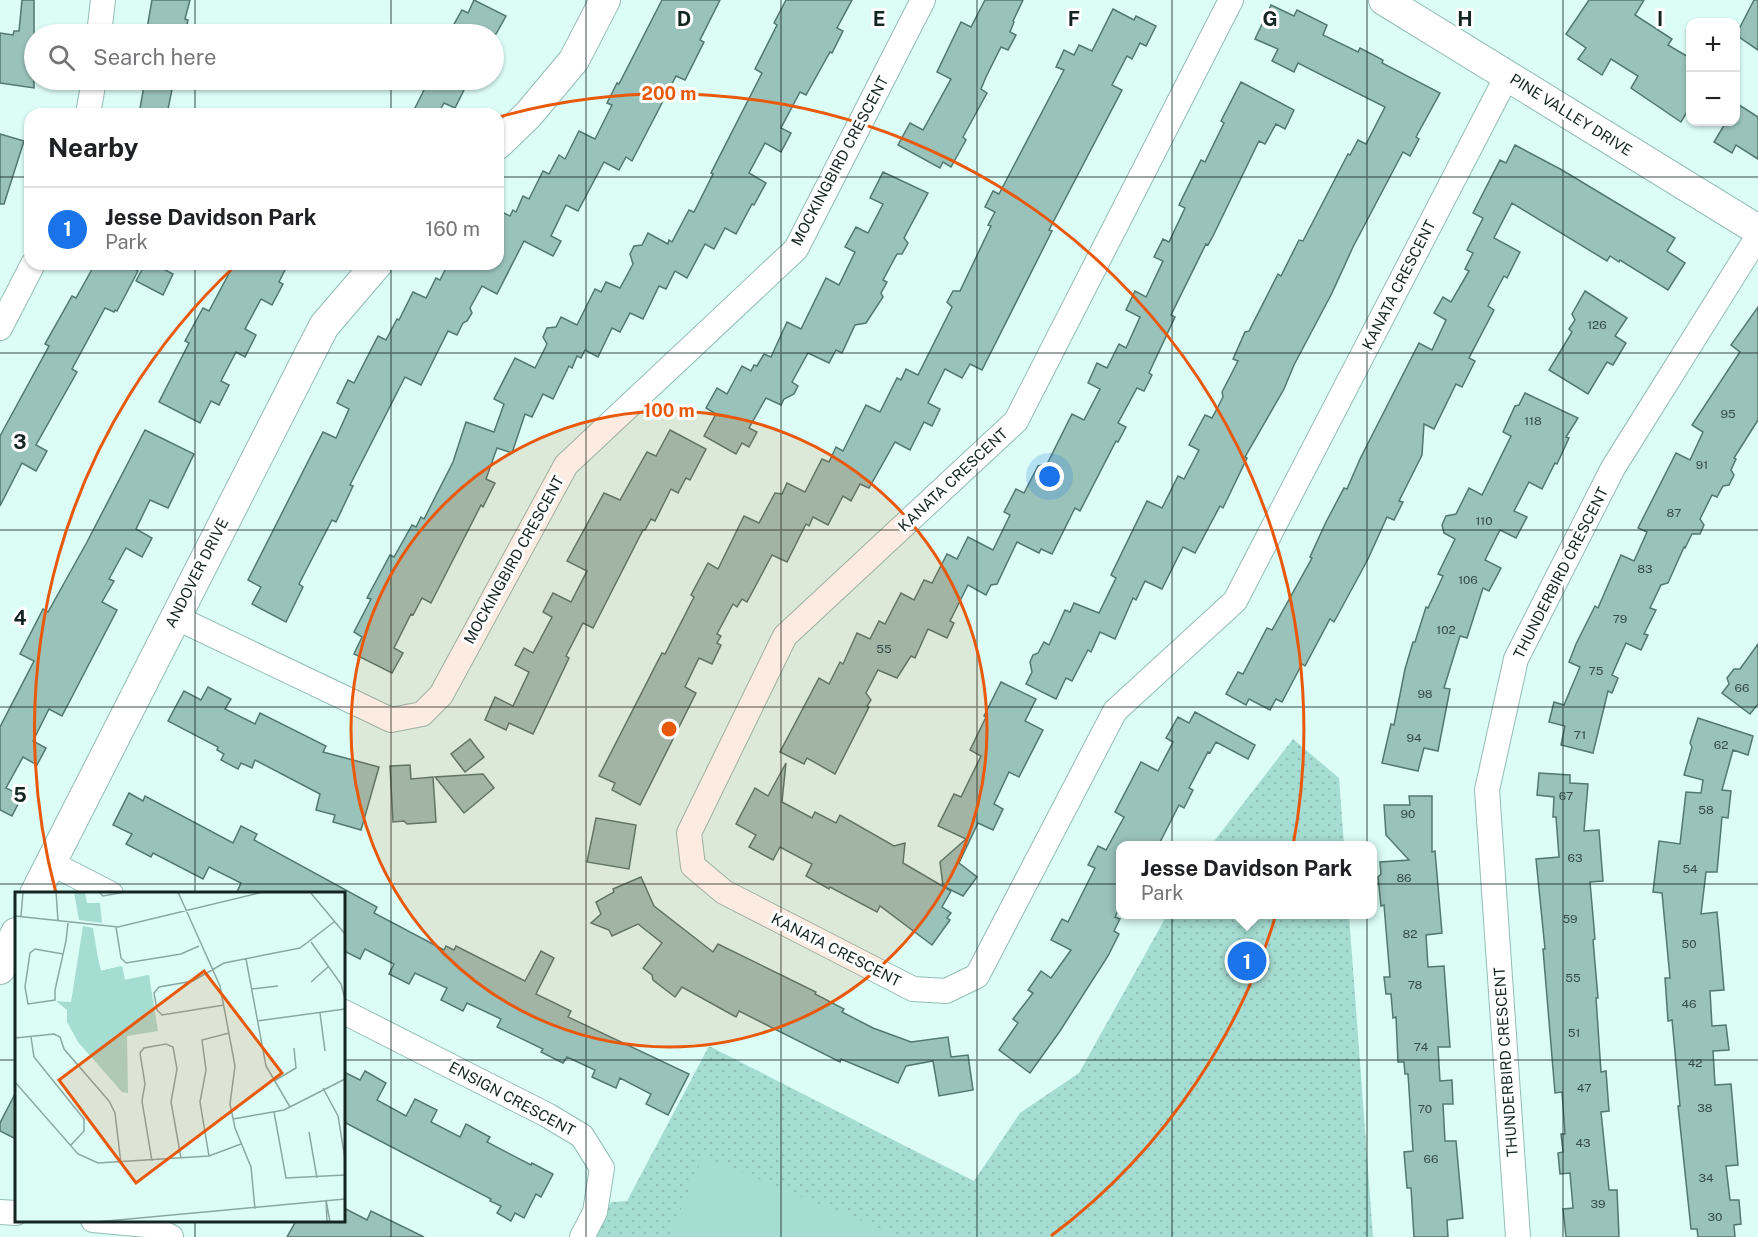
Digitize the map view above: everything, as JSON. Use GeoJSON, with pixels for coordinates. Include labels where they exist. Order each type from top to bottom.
{"type":"FeatureCollection","features":[{"type":"Feature","properties":{"kind":"street"},"geometry":{"type":"LineString","coordinates":[[100,24],[103,0]]}},
{"type":"Feature","properties":{"kind":"street"},"geometry":{"type":"LineString","coordinates":[[504,138],[528,115],[574,60],[605,0]]}},
{"type":"Feature","properties":{"kind":"street","name":"MOCKINGBIRD CRESCENT"},"geometry":{"type":"LineString","coordinates":[[175,617],[391,720],[422,714],[441,695],[566,465],[796,249],[923,0]]}},
{"type":"Feature","properties":{"kind":"street","name":"KANATA CRESCENT"},"geometry":{"type":"LineString","coordinates":[[1231,0],[1016,421],[785,636],[689,833],[693,866],[724,892],[913,989],[946,991],[977,976],[1115,711],[1235,601],[1507,76]]}},
{"type":"Feature","properties":{"kind":"street","name":"PINE VALLEY DRIVE"},"geometry":{"type":"LineString","coordinates":[[1384,0],[1758,230]]}},
{"type":"Feature","properties":{"kind":"street"},"geometry":{"type":"LineString","coordinates":[[89,108],[92,90]]}},
{"type":"Feature","properties":{"kind":"street","name":"THUNDERBIRD CRESCENT"},"geometry":{"type":"LineString","coordinates":[[1518,1237],[1487,790],[1516,659],[1613,468],[1758,236]]}},
{"type":"Feature","properties":{"kind":"street"},"geometry":{"type":"LineString","coordinates":[[0,328],[30,270]]}},
{"type":"Feature","properties":{"kind":"street","name":"ANDOVER DRIVE"},"geometry":{"type":"LineString","coordinates":[[36,892],[49,862],[324,326],[350,292],[371,270]]}},
{"type":"Feature","properties":{"kind":"street"},"geometry":{"type":"LineString","coordinates":[[49,862],[107,892]]}},
{"type":"Feature","properties":{"kind":"street"},"geometry":{"type":"LineString","coordinates":[[0,969],[15,935]]}},
{"type":"Feature","properties":{"kind":"street","name":"ENSIGN CRESCENT"},"geometry":{"type":"LineString","coordinates":[[345,1013],[547,1115],[582,1136],[602,1168],[595,1212],[582,1237]]}},
{"type":"Feature","properties":{"kind":"street"},"geometry":{"type":"LineString","coordinates":[[0,1212],[15,1214]]}},
{"type":"Feature","properties":{"kind":"street"},"geometry":{"type":"LineString","coordinates":[[104,1222],[147,1226],[171,1237]]}},
{"type":"Feature","properties":{"kind":"green space"},"geometry":{"type":"Polygon","coordinates":[[[1293,739],[1339,778],[1344,841],[1214,841],[1293,739]]]}},
{"type":"Feature","properties":{"kind":"green space"},"geometry":{"type":"Polygon","coordinates":[[[1165,919],[1349,919],[1373,1237],[594,1237],[611,1202],[627,1201],[709,1046],[974,1181],[1020,1113],[1079,1073],[1165,919]]]}},
{"type":"Feature","properties":{"kind":"green space"},"geometry":{"type":"Polygon","coordinates":[[[703,1157],[902,1237],[669,1237],[703,1157]]]}},
{"type":"Feature","properties":{"kind":"building"},"geometry":{"type":"Polygon","coordinates":[[[22,0],[34,0],[34,24],[24,24],[24,87],[0,83],[0,33],[13,35],[14,31],[19,31],[22,0]]]}},
{"type":"Feature","properties":{"kind":"building"},"geometry":{"type":"Polygon","coordinates":[[[152,0],[190,0],[185,19],[188,20],[187,24],[148,24],[152,0]]]}},
{"type":"Feature","properties":{"kind":"building"},"geometry":{"type":"Polygon","coordinates":[[[474,0],[506,16],[502,24],[454,24],[462,10],[468,13],[474,0]]]}},
{"type":"Feature","properties":{"kind":"building"},"geometry":{"type":"Polygon","coordinates":[[[662,0],[720,0],[700,40],[704,42],[685,80],[676,76],[632,161],[626,157],[619,170],[604,162],[578,211],[566,205],[551,236],[561,241],[553,256],[524,241],[497,294],[482,286],[470,308],[472,313],[463,323],[457,335],[448,331],[421,385],[405,377],[350,485],[353,486],[336,522],[332,520],[299,584],[303,587],[286,622],[252,604],[261,587],[248,580],[323,432],[336,438],[349,409],[337,403],[348,380],[354,383],[378,336],[386,340],[413,292],[426,298],[436,278],[440,280],[445,270],[504,270],[504,213],[510,216],[513,210],[516,212],[523,196],[529,199],[543,171],[549,174],[559,155],[565,159],[579,131],[595,139],[612,105],[607,103],[617,83],[619,84],[662,0]]]}},
{"type":"Feature","properties":{"kind":"building"},"geometry":{"type":"Polygon","coordinates":[[[786,0],[852,0],[837,28],[843,31],[832,53],[830,52],[806,95],[800,92],[781,128],[791,133],[781,152],[765,143],[749,173],[766,183],[736,234],[725,228],[714,249],[705,244],[687,278],[675,271],[666,289],[659,286],[643,319],[630,313],[620,332],[612,328],[598,357],[585,350],[581,358],[577,356],[572,368],[569,366],[553,399],[543,394],[532,417],[525,414],[512,453],[497,448],[486,479],[495,483],[483,507],[481,505],[431,603],[422,598],[413,615],[411,614],[394,648],[403,653],[392,673],[354,654],[362,637],[354,632],[371,599],[367,598],[390,555],[394,557],[412,525],[416,527],[421,517],[424,519],[453,462],[466,422],[494,432],[504,404],[494,399],[515,358],[535,368],[547,344],[543,337],[547,328],[556,327],[561,317],[577,325],[595,289],[601,292],[606,282],[620,288],[633,264],[630,254],[634,246],[642,245],[648,233],[668,244],[669,240],[672,242],[689,210],[694,212],[713,174],[711,173],[762,73],[755,69],[777,25],[774,23],[786,0]]]}},
{"type":"Feature","properties":{"kind":"building"},"geometry":{"type":"Polygon","coordinates":[[[985,0],[1023,0],[1010,32],[1016,35],[1008,50],[1001,47],[986,77],[981,89],[987,93],[963,137],[966,140],[951,167],[943,162],[940,168],[898,145],[910,123],[923,130],[951,79],[937,72],[961,22],[971,27],[985,0]]]}},
{"type":"Feature","properties":{"kind":"building"},"geometry":{"type":"Polygon","coordinates":[[[1589,0],[1644,0],[1635,15],[1672,39],[1668,45],[1686,56],[1686,114],[1681,122],[1631,88],[1638,76],[1611,59],[1602,75],[1578,59],[1586,48],[1566,34],[1589,0]]]}},
{"type":"Feature","properties":{"kind":"building"},"geometry":{"type":"Polygon","coordinates":[[[1754,0],[1758,0],[1758,50],[1740,38],[1740,27],[1754,0]]]}},
{"type":"Feature","properties":{"kind":"building"},"geometry":{"type":"Polygon","coordinates":[[[1271,5],[1294,16],[1297,10],[1327,25],[1323,35],[1358,52],[1360,48],[1383,60],[1382,63],[1440,93],[1416,137],[1419,139],[1410,156],[1403,152],[1353,247],[1284,389],[1245,457],[1247,458],[1223,508],[1220,506],[1195,553],[1183,547],[1162,589],[1145,581],[1136,600],[1133,598],[1115,639],[1100,632],[1091,652],[1088,650],[1072,681],[1066,678],[1056,699],[1026,684],[1032,672],[1030,662],[1033,655],[1038,653],[1044,642],[1049,645],[1065,610],[1070,612],[1074,603],[1099,613],[1116,578],[1111,575],[1147,501],[1162,508],[1178,476],[1184,479],[1199,450],[1189,445],[1205,415],[1212,418],[1223,397],[1222,392],[1238,361],[1233,359],[1245,332],[1249,331],[1278,274],[1281,276],[1299,240],[1303,241],[1348,154],[1350,155],[1358,140],[1366,144],[1385,107],[1298,63],[1294,72],[1272,61],[1278,49],[1255,39],[1271,5]]]}},
{"type":"Feature","properties":{"kind":"building"},"geometry":{"type":"Polygon","coordinates":[[[1113,9],[1134,20],[1136,16],[1156,26],[1146,46],[1140,43],[1132,59],[1127,56],[1112,85],[1122,90],[1049,230],[1052,231],[982,370],[970,364],[962,378],[945,369],[928,403],[940,409],[932,426],[924,422],[910,450],[895,442],[869,488],[860,484],[851,501],[843,496],[828,525],[813,517],[809,526],[806,524],[787,562],[772,555],[747,602],[742,599],[737,607],[733,604],[717,634],[721,636],[717,643],[721,645],[712,664],[699,658],[685,687],[696,693],[640,805],[612,790],[615,783],[599,776],[662,653],[665,654],[694,597],[691,595],[708,563],[718,569],[744,516],[759,523],[775,493],[782,494],[787,483],[805,492],[822,459],[829,462],[836,447],[843,451],[866,405],[880,412],[897,378],[901,380],[906,369],[918,375],[952,307],[947,302],[953,291],[960,291],[991,226],[988,225],[995,212],[985,207],[993,191],[999,194],[1064,70],[1056,67],[1064,50],[1074,55],[1079,45],[1092,51],[1113,9]]]}},
{"type":"Feature","properties":{"kind":"building"},"geometry":{"type":"Polygon","coordinates":[[[1241,82],[1294,110],[1285,129],[1276,124],[1265,144],[1259,141],[1213,236],[1208,245],[1206,244],[1171,315],[1175,317],[1149,373],[1152,375],[1144,391],[1137,388],[1118,423],[1126,427],[1118,442],[1116,441],[1080,511],[1075,508],[1052,554],[1041,549],[1039,553],[1017,542],[997,584],[991,585],[986,595],[968,585],[950,621],[954,623],[947,638],[928,629],[915,658],[911,656],[897,678],[878,670],[866,693],[871,700],[867,706],[869,707],[835,774],[807,758],[804,764],[780,752],[819,678],[829,684],[840,662],[843,664],[857,633],[870,639],[879,621],[885,624],[901,593],[914,600],[924,580],[932,583],[947,554],[957,559],[968,537],[993,550],[1010,515],[1004,512],[1016,489],[1024,493],[1038,466],[1047,464],[1072,414],[1084,420],[1100,389],[1088,383],[1097,363],[1107,368],[1119,344],[1126,348],[1140,317],[1126,310],[1135,291],[1146,297],[1163,261],[1154,257],[1163,239],[1169,242],[1185,208],[1179,205],[1201,160],[1205,162],[1224,123],[1221,121],[1241,82]]]}},
{"type":"Feature","properties":{"kind":"building"},"geometry":{"type":"Polygon","coordinates":[[[143,90],[172,90],[168,108],[140,108],[143,90]]]}},
{"type":"Feature","properties":{"kind":"building"},"geometry":{"type":"Polygon","coordinates":[[[424,90],[464,90],[455,108],[444,103],[441,108],[415,108],[424,90]]]}},
{"type":"Feature","properties":{"kind":"building"},"geometry":{"type":"Polygon","coordinates":[[[1740,106],[1758,117],[1758,159],[1736,145],[1732,153],[1714,142],[1724,126],[1740,126],[1740,106]]]}},
{"type":"Feature","properties":{"kind":"building"},"geometry":{"type":"Polygon","coordinates":[[[0,134],[24,141],[4,204],[0,204],[0,134]]]}},
{"type":"Feature","properties":{"kind":"building"},"geometry":{"type":"Polygon","coordinates":[[[1515,145],[1562,170],[1675,238],[1667,251],[1685,263],[1668,290],[1620,260],[1619,262],[1610,256],[1607,261],[1512,203],[1494,238],[1520,252],[1507,278],[1504,276],[1488,306],[1494,310],[1469,358],[1475,361],[1462,387],[1456,384],[1434,429],[1424,424],[1422,455],[1399,501],[1403,502],[1394,520],[1387,517],[1368,559],[1334,622],[1330,619],[1305,666],[1302,664],[1282,702],[1276,699],[1270,710],[1249,699],[1246,705],[1226,694],[1238,672],[1243,674],[1267,628],[1272,630],[1312,558],[1310,557],[1326,522],[1344,488],[1347,489],[1419,343],[1432,350],[1446,320],[1434,313],[1443,297],[1451,302],[1469,271],[1465,269],[1473,253],[1467,250],[1483,218],[1473,213],[1500,160],[1506,163],[1515,145]]]}},
{"type":"Feature","properties":{"kind":"building"},"geometry":{"type":"Polygon","coordinates":[[[883,172],[928,193],[904,238],[908,243],[902,254],[897,254],[883,280],[887,282],[881,293],[883,297],[866,323],[855,325],[842,353],[836,350],[829,363],[808,353],[792,382],[798,386],[794,394],[784,399],[781,405],[766,398],[749,428],[757,432],[749,447],[742,443],[736,454],[704,436],[716,414],[706,408],[717,388],[727,394],[742,366],[751,371],[764,354],[771,357],[787,322],[801,329],[826,278],[839,285],[855,252],[845,247],[856,227],[868,233],[883,204],[870,198],[883,172]]]}},
{"type":"Feature","properties":{"kind":"building"},"geometry":{"type":"Polygon","coordinates":[[[92,270],[138,271],[117,311],[105,308],[72,369],[77,372],[36,445],[47,451],[36,471],[22,463],[0,506],[0,436],[49,346],[45,344],[72,296],[76,298],[92,270]]]}},
{"type":"Feature","properties":{"kind":"building"},"geometry":{"type":"Polygon","coordinates":[[[142,270],[165,270],[173,274],[163,295],[136,281],[142,270]]]}},
{"type":"Feature","properties":{"kind":"building"},"geometry":{"type":"Polygon","coordinates":[[[231,270],[285,270],[279,282],[283,284],[272,305],[261,299],[245,329],[256,335],[245,357],[236,352],[221,381],[229,385],[219,405],[211,401],[200,423],[159,402],[189,343],[185,341],[203,308],[209,311],[231,270]]]}},
{"type":"Feature","properties":{"kind":"building"},"geometry":{"type":"Polygon","coordinates":[[[1585,291],[1627,318],[1615,336],[1626,343],[1613,365],[1607,362],[1588,394],[1549,370],[1572,332],[1569,329],[1575,320],[1572,314],[1585,291]]]}},
{"type":"Feature","properties":{"kind":"building"},"geometry":{"type":"Polygon","coordinates":[[[1758,307],[1758,420],[1734,458],[1736,459],[1731,470],[1734,475],[1729,485],[1723,486],[1717,497],[1712,495],[1700,519],[1704,525],[1700,534],[1692,534],[1668,583],[1661,585],[1650,608],[1656,610],[1644,634],[1648,635],[1641,650],[1626,643],[1612,675],[1618,678],[1612,693],[1608,691],[1593,753],[1561,745],[1565,726],[1549,722],[1554,702],[1564,705],[1580,667],[1569,662],[1576,644],[1595,606],[1598,608],[1621,555],[1634,561],[1647,532],[1638,528],[1676,453],[1690,460],[1703,432],[1692,425],[1740,352],[1731,345],[1758,307]]]}},
{"type":"Feature","properties":{"kind":"building"},"geometry":{"type":"Polygon","coordinates":[[[1525,393],[1578,418],[1566,437],[1569,438],[1542,489],[1529,482],[1514,511],[1527,517],[1516,538],[1500,530],[1485,560],[1501,568],[1489,591],[1483,588],[1467,638],[1460,636],[1444,688],[1450,689],[1438,751],[1424,748],[1418,771],[1382,763],[1391,724],[1394,725],[1413,642],[1415,642],[1426,607],[1428,608],[1443,576],[1438,574],[1455,539],[1444,533],[1442,525],[1446,516],[1456,514],[1469,488],[1482,495],[1511,436],[1503,432],[1515,406],[1519,405],[1525,393]]]}},
{"type":"Feature","properties":{"kind":"building"},"geometry":{"type":"Polygon","coordinates":[[[145,430],[194,454],[168,508],[150,500],[136,529],[152,538],[142,557],[126,548],[109,579],[114,581],[102,602],[117,610],[62,716],[49,709],[33,741],[46,748],[37,765],[23,757],[6,788],[22,796],[12,816],[0,810],[0,727],[34,661],[20,654],[43,609],[48,612],[145,430]]]}},
{"type":"Feature","properties":{"kind":"building"},"geometry":{"type":"Polygon","coordinates":[[[670,430],[706,449],[690,480],[686,478],[678,493],[671,489],[655,521],[651,519],[643,530],[593,628],[583,623],[566,656],[569,658],[533,734],[509,723],[506,730],[485,720],[495,697],[513,706],[529,672],[515,665],[524,648],[533,653],[552,617],[543,612],[553,593],[571,602],[587,571],[567,561],[604,493],[620,500],[647,452],[656,456],[670,430]]]}},
{"type":"Feature","properties":{"kind":"building"},"geometry":{"type":"Polygon","coordinates":[[[1758,644],[1758,704],[1750,714],[1722,693],[1729,684],[1727,678],[1734,669],[1740,669],[1758,644]]]}},
{"type":"Feature","properties":{"kind":"building"},"geometry":{"type":"Polygon","coordinates":[[[1001,682],[1036,699],[1025,721],[1043,730],[1019,777],[1009,772],[994,804],[1003,809],[993,830],[978,823],[959,863],[977,877],[963,896],[943,886],[940,862],[966,839],[938,826],[954,794],[961,797],[981,756],[970,750],[1001,682]]]}},
{"type":"Feature","properties":{"kind":"building"},"geometry":{"type":"Polygon","coordinates":[[[208,687],[231,699],[225,709],[255,724],[260,713],[326,746],[323,752],[379,767],[361,830],[333,822],[335,815],[316,810],[320,794],[255,760],[252,768],[241,763],[238,769],[221,760],[224,754],[217,750],[218,747],[168,721],[184,691],[201,700],[208,687]]]}},
{"type":"Feature","properties":{"kind":"building"},"geometry":{"type":"Polygon","coordinates":[[[1195,712],[1255,745],[1248,759],[1216,742],[1210,753],[1208,752],[1189,788],[1193,790],[1184,808],[1179,805],[1161,841],[1116,841],[1115,917],[1120,919],[1114,931],[1119,934],[1108,956],[1060,1031],[1030,1073],[999,1050],[1018,1023],[1013,1019],[1033,993],[1028,990],[1041,971],[1051,978],[1071,950],[1051,940],[1062,919],[1068,922],[1095,868],[1088,865],[1098,846],[1106,850],[1124,817],[1115,812],[1141,762],[1158,771],[1173,742],[1166,738],[1178,717],[1189,723],[1195,712]]]}},
{"type":"Feature","properties":{"kind":"building"},"geometry":{"type":"Polygon","coordinates":[[[1698,718],[1753,736],[1748,755],[1733,750],[1722,790],[1731,791],[1728,818],[1722,817],[1717,872],[1706,872],[1701,914],[1717,912],[1724,990],[1710,991],[1712,1026],[1726,1025],[1729,1050],[1713,1051],[1715,1085],[1731,1084],[1738,1165],[1726,1166],[1730,1200],[1739,1200],[1741,1224],[1734,1225],[1735,1237],[1698,1237],[1697,1229],[1691,1229],[1678,1106],[1680,1106],[1672,1020],[1668,1021],[1665,978],[1670,978],[1662,893],[1653,892],[1659,841],[1680,844],[1686,792],[1701,793],[1703,780],[1684,775],[1692,747],[1690,743],[1698,718]]]}},
{"type":"Feature","properties":{"kind":"building"},"geometry":{"type":"Polygon","coordinates":[[[470,739],[484,757],[465,772],[451,754],[470,739]]]}},
{"type":"Feature","properties":{"kind":"building"},"geometry":{"type":"Polygon","coordinates":[[[786,763],[782,802],[812,818],[815,812],[836,823],[840,815],[894,846],[905,843],[903,863],[951,891],[942,907],[951,913],[947,918],[950,920],[932,945],[880,906],[877,912],[806,876],[812,864],[780,847],[773,860],[749,847],[756,835],[736,824],[755,788],[768,796],[786,763]]]}},
{"type":"Feature","properties":{"kind":"building"},"geometry":{"type":"Polygon","coordinates":[[[410,765],[411,779],[433,777],[436,822],[407,824],[404,821],[393,822],[390,766],[410,765]]]}},
{"type":"Feature","properties":{"kind":"building"},"geometry":{"type":"Polygon","coordinates":[[[1539,773],[1570,775],[1570,783],[1588,784],[1584,831],[1599,830],[1603,881],[1590,882],[1601,1072],[1606,1071],[1609,1111],[1601,1112],[1609,1190],[1617,1190],[1619,1237],[1566,1237],[1563,1209],[1573,1208],[1570,1173],[1560,1174],[1558,1153],[1563,1152],[1561,1134],[1565,1134],[1562,1092],[1555,1093],[1536,859],[1559,857],[1556,817],[1553,817],[1554,797],[1537,795],[1539,773]]]}},
{"type":"Feature","properties":{"kind":"building"},"geometry":{"type":"Polygon","coordinates":[[[483,774],[494,788],[464,813],[435,777],[483,774]]]}},
{"type":"Feature","properties":{"kind":"building"},"geometry":{"type":"Polygon","coordinates":[[[129,793],[143,801],[145,796],[233,843],[241,826],[257,834],[254,840],[377,907],[374,913],[444,950],[446,946],[454,950],[456,946],[525,981],[541,951],[554,958],[536,994],[571,1011],[568,1017],[689,1074],[668,1115],[646,1104],[651,1094],[620,1078],[616,1088],[592,1077],[595,1070],[567,1057],[563,1063],[541,1052],[543,1049],[497,1027],[501,1019],[467,1003],[463,1011],[441,1000],[447,988],[415,973],[409,984],[389,974],[394,964],[365,949],[360,959],[345,952],[345,892],[237,892],[241,883],[209,867],[203,879],[153,853],[151,857],[126,844],[132,834],[113,825],[129,793]]]}},
{"type":"Feature","properties":{"kind":"building"},"geometry":{"type":"Polygon","coordinates":[[[1409,796],[1432,796],[1432,852],[1435,851],[1442,933],[1426,935],[1428,967],[1444,966],[1450,1047],[1438,1047],[1440,1081],[1452,1080],[1453,1104],[1443,1104],[1445,1141],[1456,1141],[1463,1218],[1447,1220],[1448,1237],[1414,1237],[1411,1188],[1407,1188],[1404,1152],[1413,1151],[1408,1074],[1405,1074],[1404,1062],[1398,1062],[1396,1017],[1393,1018],[1391,994],[1386,994],[1384,977],[1390,977],[1384,905],[1381,906],[1378,877],[1381,874],[1380,862],[1409,860],[1386,835],[1384,805],[1410,805],[1409,796]]]}},
{"type":"Feature","properties":{"kind":"building"},"geometry":{"type":"Polygon","coordinates":[[[596,818],[636,825],[629,869],[587,862],[596,818]]]}},
{"type":"Feature","properties":{"kind":"building"},"geometry":{"type":"Polygon","coordinates":[[[641,877],[654,906],[713,952],[718,944],[816,992],[815,994],[844,1009],[842,1012],[873,1028],[911,1042],[948,1037],[951,1057],[968,1055],[973,1090],[939,1096],[933,1061],[906,1066],[898,1083],[841,1059],[840,1062],[739,1011],[736,1017],[682,987],[675,997],[653,980],[652,975],[643,968],[662,943],[638,924],[612,936],[609,930],[591,923],[601,914],[596,902],[614,892],[613,889],[641,877]]]}},
{"type":"Feature","properties":{"kind":"building"},"geometry":{"type":"Polygon","coordinates":[[[365,1071],[386,1083],[377,1100],[406,1116],[415,1099],[437,1110],[431,1122],[460,1137],[466,1124],[490,1137],[487,1142],[553,1174],[541,1197],[536,1194],[524,1218],[515,1213],[511,1221],[497,1213],[501,1206],[490,1201],[491,1199],[345,1123],[345,1072],[360,1080],[365,1071]]]}},
{"type":"Feature","properties":{"kind":"building"},"geometry":{"type":"Polygon","coordinates":[[[15,1094],[15,1138],[0,1131],[0,1123],[15,1094]]]}},
{"type":"Feature","properties":{"kind":"building"},"geometry":{"type":"Polygon","coordinates":[[[345,1209],[367,1220],[371,1211],[424,1237],[287,1237],[295,1222],[345,1222],[345,1209]]]}},
{"type":"Feature","properties":{"kind":"place","name":"Jesse Davidson Park"},"geometry":{"type":"Point","coordinates":[1247,961]}}]}
